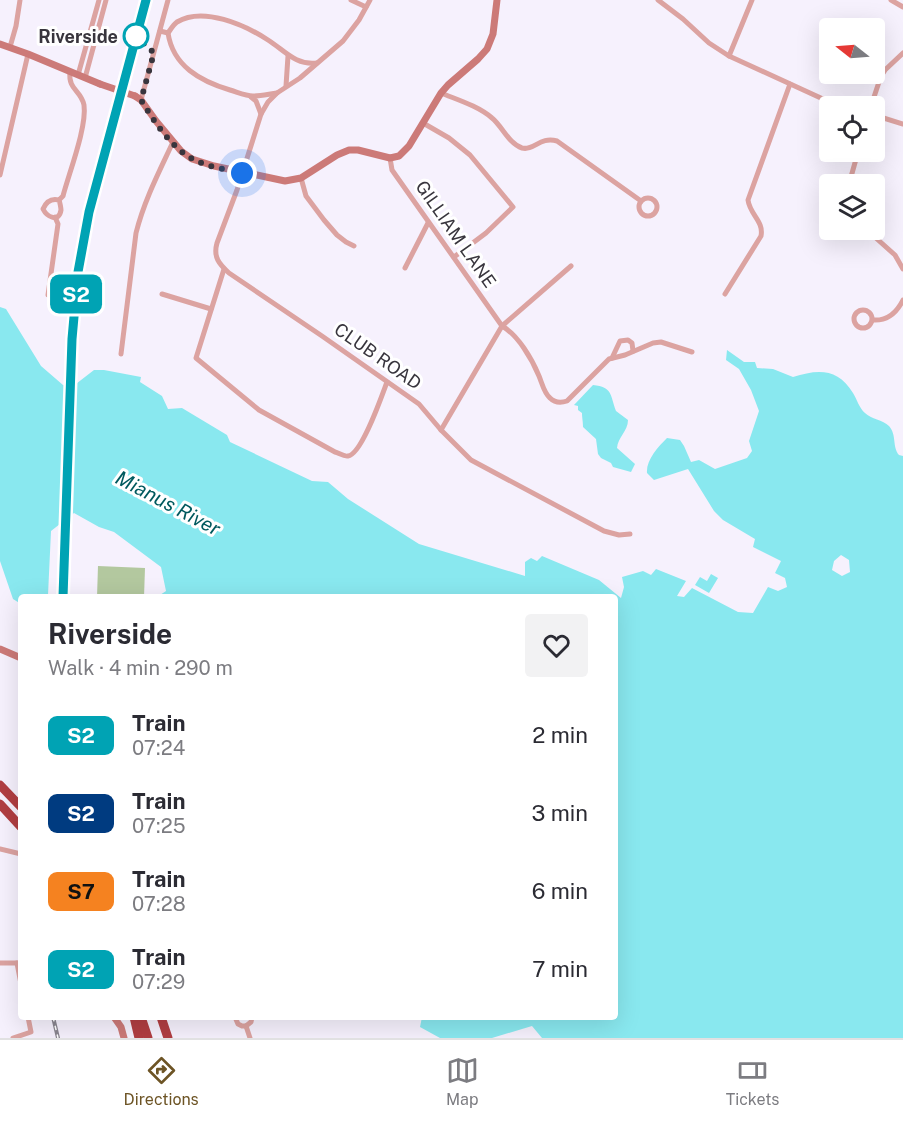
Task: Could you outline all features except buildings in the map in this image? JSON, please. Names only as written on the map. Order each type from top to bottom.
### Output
[{"type":"highway","points":[[0,785],[18,804]]},
{"type":"highway","points":[[0,804],[18,824]]},
{"type":"highway","points":[[135,1020],[139,1038]]},
{"type":"highway","points":[[142,1020],[148,1038]]},
{"type":"highway","points":[[156,1020],[162,1038]]},
{"type":"highway","points":[[162,1020],[168,1038]]},
{"type":"street","points":[[10,47],[20,0]]},
{"type":"street","points":[[78,75],[99,0]]},
{"type":"street","points":[[59,200],[60,213],[52,218],[48,216],[43,209],[48,202],[59,200],[63,196],[83,124],[84,105],[71,84],[78,75],[106,0]]},
{"type":"street","points":[[138,98],[168,0]]},
{"type":"street","points":[[351,0],[366,7]]},
{"type":"street","points":[[370,0],[359,20],[343,41],[300,78],[277,93],[261,114],[216,248],[216,258],[224,269],[196,358],[259,410],[346,456],[351,456],[356,452],[364,438],[387,382]]},
{"type":"street","points":[[0,44],[138,98],[173,142],[185,154],[196,160],[242,173],[285,181],[301,178],[349,150],[390,158],[399,156],[409,146],[441,93],[487,49],[493,34],[497,0]]},
{"type":"street","points":[[658,0],[665,2],[709,43],[729,56],[819,97]]},
{"type":"street","points":[[729,56],[752,0]]},
{"type":"street","points":[[891,0],[903,7]]},
{"type":"street","points":[[277,93],[251,96],[214,85],[195,75],[178,60],[172,51],[168,33],[175,23],[195,16],[221,19],[245,26],[270,40],[288,56],[312,64],[318,62]]},
{"type":"street","points":[[160,31],[168,33]]},
{"type":"street","points":[[874,96],[881,76],[903,53]]},
{"type":"street","points":[[0,175],[28,54]]},
{"type":"street","points":[[286,86],[288,56]]},
{"type":"street","points":[[725,294],[761,236],[761,224],[750,208],[748,200],[790,84]]},
{"type":"street","points":[[441,93],[492,118],[514,143],[521,147],[527,148],[550,139],[557,141],[641,201]]},
{"type":"street","points":[[251,96],[256,101],[261,114]]},
{"type":"street","points":[[885,118],[903,124]]},
{"type":"street","points":[[423,123],[449,138],[470,155],[513,207],[486,233],[454,257]]},
{"type":"street","points":[[121,354],[131,261],[141,214],[173,142]]},
{"type":"street","name":"GILLIAM LANE","points":[[390,158],[392,170],[428,223],[502,326],[508,329],[534,363],[547,395],[552,400],[560,403],[567,401],[601,365],[612,358]]},
{"type":"street","points":[[301,178],[306,196],[324,220],[337,235],[354,246]]},
{"type":"street","points":[[48,294],[58,224],[55,217]]},
{"type":"street","points":[[405,268],[428,223]]},
{"type":"street","points":[[878,240],[895,255],[903,268]]},
{"type":"street","points":[[441,430],[502,326],[571,266]]},
{"type":"street","name":"CLUB ROAD","points":[[224,269],[419,404],[471,460],[604,531],[619,535],[630,534]]},
{"type":"street","points":[[162,294],[211,309]]},
{"type":"street","points":[[873,320],[891,316],[903,300]]},
{"type":"street","points":[[612,358],[620,341],[628,340],[632,343],[633,351]]},
{"type":"street","points":[[612,358],[661,342],[692,352]]},
{"type":"street","points":[[0,649],[18,657]]},
{"type":"street","points":[[0,849],[18,853]]},
{"type":"street","points":[[0,963],[18,963]]},
{"type":"street","points":[[13,1038],[31,1032],[29,1020]]},
{"type":"street","points":[[116,1020],[124,1038]]},
{"type":"street","points":[[237,1020],[242,1026],[246,1026],[251,1020]]},
{"type":"street","points":[[246,1026],[250,1038]]},
{"type":"green space","points":[[98,566],[145,568],[144,594],[97,594]]},
{"type":"water","name":"Mianus River","points":[[0,307],[6,309],[41,366],[63,385],[72,387],[94,370],[141,377],[140,382],[162,396],[168,409],[182,408],[227,435],[230,442],[312,481],[328,482],[348,499],[419,544],[525,576],[525,562],[531,558],[537,561],[542,556],[599,580],[616,594],[162,594],[166,591],[161,567],[114,532],[99,527],[74,513],[51,531],[48,594],[18,594],[18,602],[13,599],[0,561]]},
{"type":"water","points":[[727,350],[744,362],[755,362],[757,368],[773,369],[793,377],[819,372],[841,379],[865,413],[889,426],[897,452],[903,456],[903,1038],[542,1038],[532,1026],[492,1038],[440,1038],[420,1027],[421,1020],[618,1020],[618,596],[621,598],[624,587],[622,577],[643,571],[651,575],[656,569],[686,581],[677,596],[684,597],[692,588],[738,612],[753,613],[768,587],[778,591],[787,587],[785,578],[775,573],[781,561],[753,547],[755,539],[723,520],[714,511],[688,469],[654,480],[647,473],[648,463],[667,438],[680,440],[691,462],[699,460],[715,469],[747,458],[752,451],[749,441],[759,411],[751,390],[739,369],[726,360]],"holes":[[[841,555],[849,560],[850,572],[842,576],[832,570],[834,561]]]},
{"type":"water","points":[[593,385],[604,388],[610,393],[616,411],[628,420],[617,448],[635,464],[631,472],[613,467],[611,463],[601,458],[598,454],[596,439],[583,427],[582,413],[578,410],[578,406],[574,405]]},
{"type":"water","points":[[711,574],[718,578],[709,593],[695,585],[700,577],[707,581]]},
{"type":"railway","points":[[63,594],[73,323],[78,271],[89,212],[146,0]]},
{"type":"railway","points":[[54,1020],[58,1038]]},
{"type":"train","name":"S2","points":[[63,594],[72,339],[78,272],[89,212],[146,0]]},
{"type":"place","name":"Riverside","points":[[136,36]]},
{"type":"route","points":[[136,36],[154,53],[141,100],[156,122],[192,159],[242,173]]}]
